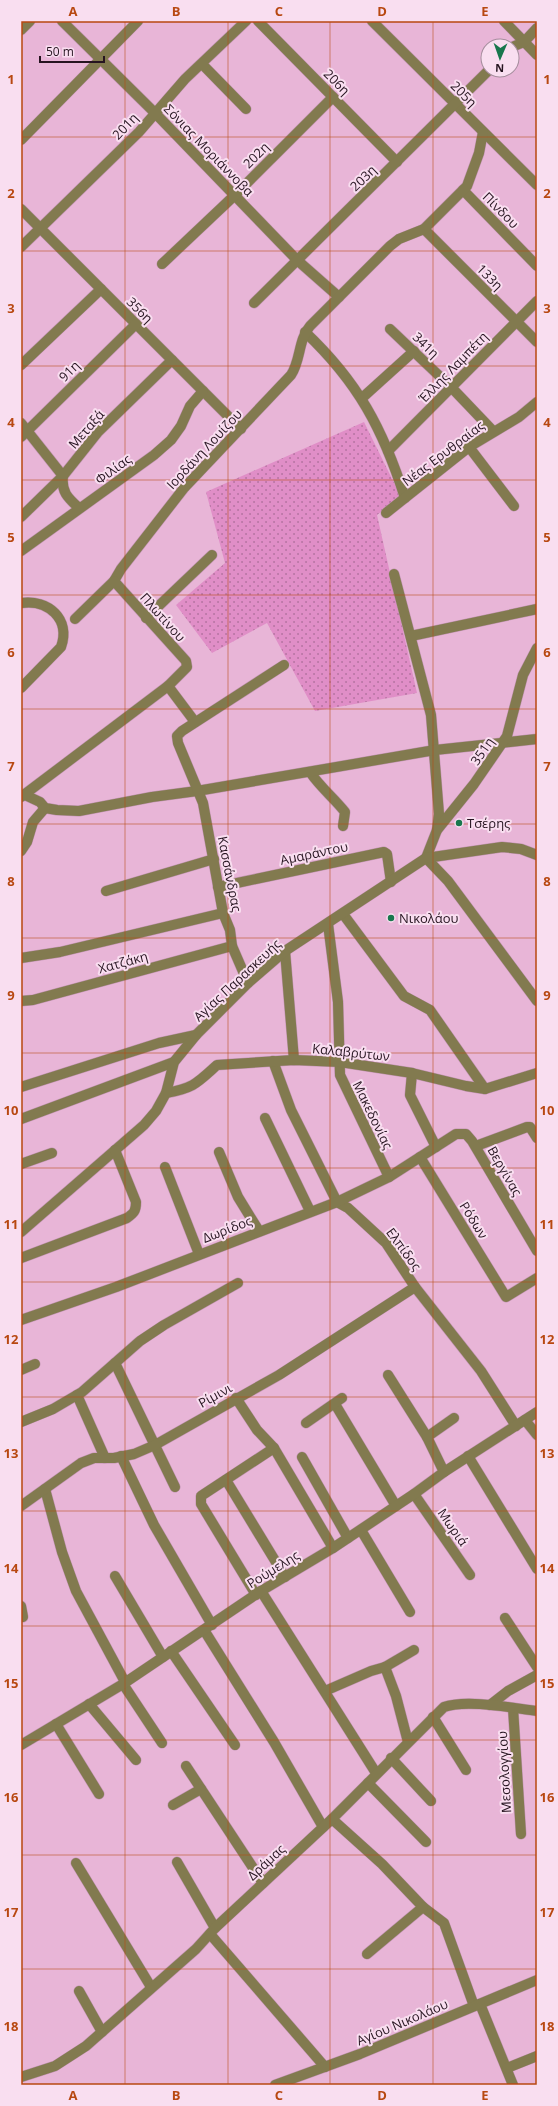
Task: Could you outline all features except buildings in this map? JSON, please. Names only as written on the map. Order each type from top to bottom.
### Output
[{"type":"street","points":[[21,30],[30,21]]},
{"type":"street","name":"Σόνιας Μοριάννοβα","points":[[62,21],[154,112],[297,260],[339,297]]},
{"type":"street","points":[[21,140],[102,60],[138,21]]},
{"type":"street","name":"201η","points":[[21,247],[139,132],[154,112],[246,21]]},
{"type":"street","name":"206η","points":[[258,21],[397,162]]},
{"type":"street","name":"205η","points":[[372,21],[537,185]]},
{"type":"street","points":[[504,21],[537,55]]},
{"type":"street","points":[[520,44],[524,42],[537,28]]},
{"type":"street","points":[[202,64],[246,109]]},
{"type":"street","name":"203η","points":[[254,303],[480,78]]},
{"type":"street","name":"202η","points":[[162,264],[235,196],[333,97]]},
{"type":"street","points":[[405,498],[395,465],[375,421],[362,398],[331,357],[305,332],[390,246],[399,239],[424,229],[467,186],[479,153],[483,132]]},
{"type":"street","name":"Πίνδου","points":[[463,190],[537,266]]},
{"type":"street","name":"356η","points":[[21,209],[241,429]]},
{"type":"street","name":"133η","points":[[424,229],[537,342]]},
{"type":"street","points":[[21,365],[101,289]]},
{"type":"street","name":"Έλλης Λαμπέτη","points":[[388,451],[537,301]]},
{"type":"street","name":"91η","points":[[23,430],[136,324]]},
{"type":"street","name":"341η","points":[[390,329],[414,350],[494,431]]},
{"type":"street","name":"Ιορδάνη Λουίζου","points":[[75,619],[114,581],[121,569],[184,488],[294,371],[305,332]]},
{"type":"street","points":[[362,398],[414,350]]},
{"type":"street","name":"Μεταξά","points":[[21,517],[63,476],[98,432],[172,360]]},
{"type":"street","name":"Φιλίας","points":[[21,551],[79,508],[121,480],[170,440],[181,426],[190,406],[203,391]]},
{"type":"street","name":"Νέας Ερυθραίας","points":[[386,514],[469,447],[518,417],[537,402]]},
{"type":"street","points":[[23,430],[63,476],[62,485],[64,493],[79,508]]},
{"type":"street","points":[[469,447],[514,506]]},
{"type":"street","points":[[146,618],[212,555]]},
{"type":"street","points":[[394,574],[431,715],[439,814],[437,830]]},
{"type":"street","name":"Πλωτίνου","points":[[114,581],[186,661],[187,667],[184,672],[168,686]]},
{"type":"street","points":[[21,603],[34,603],[50,608],[60,618],[64,629],[64,638],[61,647],[21,688]]},
{"type":"street","points":[[411,636],[537,609]]},
{"type":"street","name":"351η","points":[[426,858],[437,830],[474,784],[504,742],[509,731],[523,675],[537,648]]},
{"type":"street","points":[[23,796],[168,686],[195,722],[284,665]]},
{"type":"street","name":"Κασσάνδρας","points":[[195,722],[177,736],[178,743],[197,792],[203,803],[223,913],[230,930],[232,946],[248,983]]},
{"type":"street","points":[[23,796],[40,802],[45,808],[79,811],[152,797],[197,792],[435,750],[537,739]]},
{"type":"street","points":[[310,772],[320,786],[344,812],[343,826]]},
{"type":"street","points":[[21,851],[27,842],[33,822],[45,808]]},
{"type":"street","name":"Αγίας Παρασκευής","points":[[21,1232],[144,1125],[166,1093],[174,1062],[196,1035],[248,983],[285,951],[426,858],[502,848],[521,849],[537,855]]},
{"type":"street","name":"Αμαράντου","points":[[218,887],[380,852],[387,854],[391,882]]},
{"type":"street","points":[[426,858],[448,881],[537,1001]]},
{"type":"street","points":[[106,891],[214,859]]},
{"type":"street","points":[[21,958],[60,952],[223,913]]},
{"type":"street","points":[[343,914],[404,996],[430,1010],[485,1089]]},
{"type":"street","name":"Μακεδονίας","points":[[328,924],[338,1002],[340,1075],[389,1177]]},
{"type":"street","name":"Χατζάκη","points":[[21,1001],[33,1000],[232,946]]},
{"type":"street","points":[[285,951],[294,1060]]},
{"type":"street","points":[[21,1087],[159,1043],[196,1035]]},
{"type":"street","name":"Καλαβρύτων","points":[[166,1093],[189,1088],[205,1078],[217,1065],[273,1061],[294,1060],[340,1062],[412,1073],[485,1089],[537,1073]]},
{"type":"street","name":"Ελπίδος","points":[[273,1061],[291,1110],[337,1202],[348,1208],[386,1243],[415,1287],[481,1371],[516,1426]]},
{"type":"street","points":[[21,1119],[174,1062]]},
{"type":"street","points":[[412,1073],[410,1095],[436,1147]]},
{"type":"street","points":[[265,1118],[310,1212]]},
{"type":"street","points":[[476,1146],[527,1127],[530,1127],[537,1138]]},
{"type":"street","name":"Βεργίνας","points":[[436,1147],[456,1134],[463,1133],[470,1138],[537,1251]]},
{"type":"street","name":"Δωρίδος","points":[[21,1320],[116,1287],[337,1202],[389,1177],[436,1147]]},
{"type":"street","points":[[21,1258],[127,1218],[134,1213],[136,1209],[136,1202],[115,1150]]},
{"type":"street","points":[[219,1152],[238,1197],[259,1231]]},
{"type":"street","points":[[21,1164],[52,1153]]},
{"type":"street","name":"Ρόδων","points":[[420,1157],[506,1297],[537,1278]]},
{"type":"street","points":[[165,1167],[199,1254]]},
{"type":"street","points":[[21,1422],[53,1409],[77,1395],[140,1341],[164,1325],[238,1283]]},
{"type":"street","name":"Ρίμινι","points":[[21,1506],[81,1463],[94,1458],[134,1454],[155,1445],[279,1375],[415,1287]]},
{"type":"street","points":[[115,1363],[175,1486]]},
{"type":"street","points":[[21,1370],[35,1364]]},
{"type":"street","points":[[388,1374],[427,1437],[444,1472]]},
{"type":"street","points":[[77,1395],[105,1458]]},
{"type":"street","points":[[236,1398],[257,1430],[274,1448],[333,1548]]},
{"type":"street","points":[[306,1423],[338,1401],[396,1506]]},
{"type":"street","name":"Ρούμελης","points":[[21,1745],[124,1683],[258,1593],[361,1530],[444,1472],[537,1412]]},
{"type":"street","points":[[427,1437],[454,1418]]},
{"type":"street","points":[[525,1420],[537,1435]]},
{"type":"street","points":[[274,1448],[201,1496],[201,1504],[376,1773]]},
{"type":"street","points":[[121,1456],[140,1499],[208,1627],[323,1827]]},
{"type":"street","points":[[468,1456],[537,1569]]},
{"type":"street","points":[[302,1457],[348,1538]]},
{"type":"street","points":[[226,1480],[285,1577]]},
{"type":"street","points":[[45,1489],[62,1552],[76,1591],[124,1683],[162,1743]]},
{"type":"street","name":"Μωριά","points":[[414,1494],[470,1575]]},
{"type":"street","points":[[361,1530],[410,1612]]},
{"type":"street","points":[[115,1576],[167,1654],[236,1745]]},
{"type":"street","points":[[21,1606],[23,1616]]},
{"type":"street","points":[[505,1618],[537,1667]]},
{"type":"street","points":[[324,1691],[371,1671],[385,1667],[414,1650]]},
{"type":"street","points":[[385,1667],[396,1696],[408,1742]]},
{"type":"street","points":[[490,1705],[508,1691],[537,1675]]},
{"type":"street","points":[[89,1704],[136,1760]]},
{"type":"street","name":"Δράμας","points":[[21,2077],[55,2066],[86,2046],[151,1987],[180,1964],[263,1883],[332,1819],[391,1758],[444,1707],[449,1705],[490,1705],[537,1711]]},
{"type":"street","name":"Μεσολογγίου","points":[[513,1708],[521,1834]]},
{"type":"street","points":[[433,1717],[466,1770]]},
{"type":"street","points":[[56,1724],[99,1794]]},
{"type":"street","points":[[391,1758],[432,1801]]},
{"type":"street","points":[[186,1766],[263,1883]]},
{"type":"street","points":[[368,1783],[426,1842]]},
{"type":"street","points":[[173,1805],[201,1789]]},
{"type":"street","points":[[332,1819],[382,1864],[423,1907],[446,1926],[477,2005],[513,2085]]},
{"type":"street","points":[[177,1862],[213,1931],[325,2067]]},
{"type":"street","points":[[76,1863],[151,1987]]},
{"type":"street","points":[[367,1954],[423,1907]]},
{"type":"street","name":"Αγίου Νικολάου","points":[[275,2085],[360,2054],[537,1980]]},
{"type":"street","points":[[79,1991],[102,2032]]},
{"type":"street","points":[[506,2068],[537,2056]]},
{"type":"shaded area","points":[[364,422],[401,497],[377,515],[417,693],[315,711],[267,623],[212,653],[176,605],[225,563],[206,492]]},
{"type":"place","name":"Τσέρης","points":[[459,823]]},
{"type":"place","name":"Νικολάου","points":[[391,918]]}]
